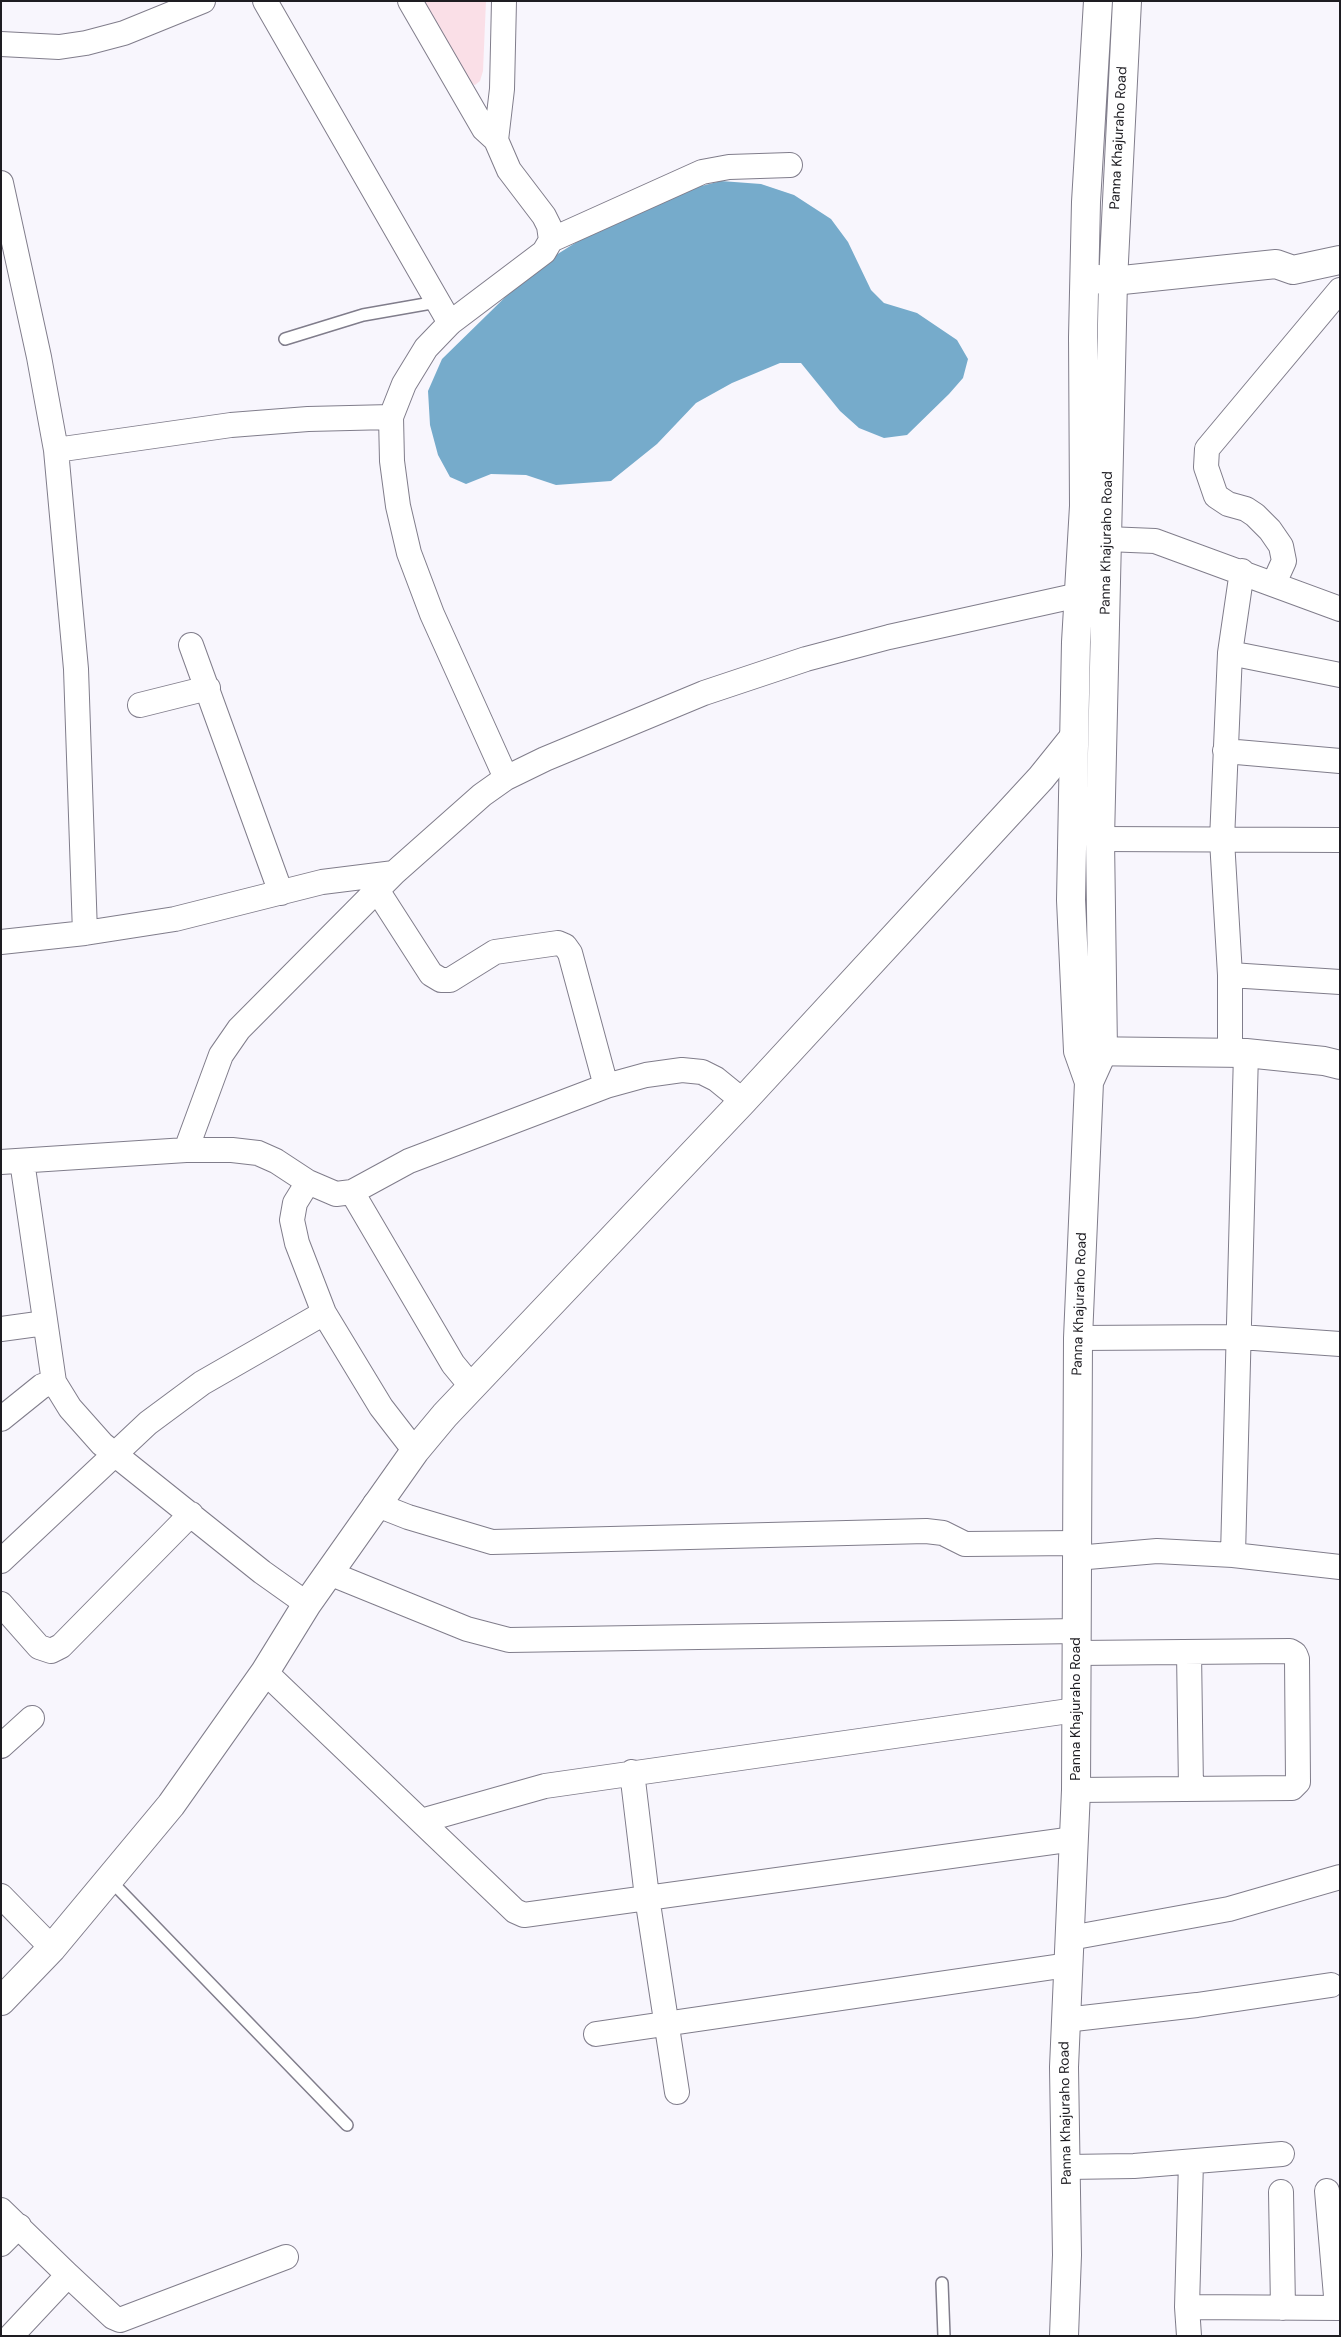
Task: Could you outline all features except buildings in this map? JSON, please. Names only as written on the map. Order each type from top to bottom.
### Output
[{"type":"main road","name":"Panna Khajuraho Road","points":[[1090,1051],[1071,900],[1074,737],[1084,506],[1083,337],[1086,202],[1098,1]]},
{"type":"main road","name":"Panna Khajuraho Road","points":[[1064,2336],[1067,2255],[1065,2020],[1076,1790],[1078,1338],[1100,839],[1112,281],[1127,1]]},
{"type":"main road","points":[[1276,264],[1290,254],[1340,242]]},
{"type":"main road","points":[[1085,278],[1112,281],[1276,264],[1293,270],[1340,260]]},
{"type":"main road","points":[[1,2001],[52,1948],[171,1805],[265,1672],[307,1604],[415,1451],[472,1387],[743,1101],[1041,778],[1074,737]]},
{"type":"main road","points":[[1090,1051],[1238,1053],[1340,1064]]},
{"type":"street","points":[[1,44],[59,47],[86,43],[124,33],[203,1]]},
{"type":"street","points":[[265,1],[450,323]]},
{"type":"street","points":[[410,1],[484,130],[496,140],[509,170],[544,216],[549,226],[550,240],[544,252],[450,323],[426,348],[404,384],[391,417],[392,461],[396,497],[410,553],[432,614],[506,778]]},
{"type":"street","points":[[496,140],[502,89],[504,1]]},
{"type":"street","points":[[550,240],[702,172],[729,167],[790,165]]},
{"type":"street","points":[[1,183],[39,357],[56,450],[76,669],[85,933]]},
{"type":"street","points":[[1274,583],[1284,562],[1281,546],[1270,530],[1255,515],[1246,509],[1228,504],[1216,496],[1206,467],[1207,448],[1340,290]]},
{"type":"street","points":[[56,450],[231,426],[308,419],[391,417]]},
{"type":"street","points":[[1107,539],[1155,541],[1274,583],[1334,601]]},
{"type":"street","points":[[1233,1554],[1240,1337],[1238,1053],[1230,975],[1222,840],[1230,653],[1242,571]]},
{"type":"street","points":[[186,1150],[221,1055],[239,1029],[394,873],[482,795],[506,778],[545,759],[704,693],[806,659],[889,637],[1079,595]]},
{"type":"street","points":[[192,645],[281,893]]},
{"type":"street","points":[[1230,653],[1340,675]]},
{"type":"street","points":[[140,705],[208,688]]},
{"type":"street","points":[[1225,751],[1340,761]]},
{"type":"street","points":[[1100,839],[1340,840]]},
{"type":"street","points":[[1,942],[85,933],[175,920],[322,882],[394,873]]},
{"type":"street","points":[[377,890],[431,974],[441,980],[450,980],[495,952],[558,943],[565,946],[570,953],[606,1086]]},
{"type":"street","points":[[1230,975],[1340,982]]},
{"type":"street","points":[[307,1604],[262,1572],[102,1444],[70,1408],[54,1382],[45,1323],[12,1161],[186,1150],[232,1150],[258,1153],[276,1161],[308,1182],[336,1194],[352,1192],[409,1161],[606,1086],[646,1075],[682,1070],[702,1072],[716,1079],[743,1101]]},
{"type":"street","points":[[308,1182],[295,1203],[292,1220],[297,1242],[324,1313],[380,1407],[415,1451]]},
{"type":"street","points":[[352,1192],[453,1364],[472,1387]]},
{"type":"street","points":[[1,1561],[148,1423],[202,1383],[324,1313]]},
{"type":"street","points":[[1,1329],[45,1323]]},
{"type":"street","points":[[1078,1338],[1240,1337],[1340,1344]]},
{"type":"street","points":[[1,1420],[42,1386],[54,1382]]},
{"type":"street","points":[[376,1504],[408,1517],[492,1542],[926,1531],[943,1533],[965,1544],[1076,1550],[1233,1554],[1340,1567]]},
{"type":"street","points":[[1,1604],[39,1647],[51,1651],[61,1646],[191,1514]]},
{"type":"street","points":[[329,1573],[468,1629],[509,1640],[1077,1642],[1189,1652],[1290,1651],[1295,1654],[1297,1659],[1298,1782],[1296,1786],[1292,1788],[1076,1790]]},
{"type":"street","points":[[1189,1652],[1190,1789]]},
{"type":"street","points":[[265,1672],[515,1911],[524,1915],[1074,1839]]},
{"type":"street","points":[[421,1821],[545,1786],[632,1772],[1076,1710]]},
{"type":"street","points":[[1,1746],[32,1718]]},
{"type":"street","points":[[632,1772],[647,1897],[677,2092]]},
{"type":"street","points":[[1070,1938],[1229,1909],[1340,1877]]},
{"type":"street","points":[[1,1896],[52,1948]]},
{"type":"street","points":[[596,2034],[1068,1965]]},
{"type":"street","points":[[1065,2020],[1197,2005],[1331,1985]]},
{"type":"street","points":[[1066,2167],[1134,2166],[1282,2154]]},
{"type":"street","points":[[1189,2336],[1187,2307],[1191,2162]]},
{"type":"street","points":[[1187,2307],[1338,2308],[1328,2191]]},
{"type":"street","points":[[1281,2192],[1283,2308]]},
{"type":"street","points":[[1,2210],[113,2317],[120,2320],[286,2257]]},
{"type":"street","points":[[1,2244],[19,2226]]},
{"type":"street","points":[[11,2336],[68,2275]]},
{"type":"lane","points":[[285,339],[363,315],[437,302]]},
{"type":"lane","points":[[109,1879],[347,2125]]},
{"type":"lane","points":[[942,2283],[944,2336]]},
{"type":"shaded area","points":[[419,1],[486,1],[483,71],[480,81],[475,85],[468,83]]},
{"type":"water","points":[[721,181],[761,184],[794,195],[831,219],[848,242],[871,290],[884,303],[917,313],[957,340],[968,359],[963,378],[907,435],[884,438],[859,428],[840,411],[801,363],[780,363],[732,383],[696,403],[657,444],[611,481],[556,485],[526,475],[491,474],[466,484],[450,477],[438,455],[430,425],[428,391],[442,359],[534,269],[594,231],[678,192]]}]
